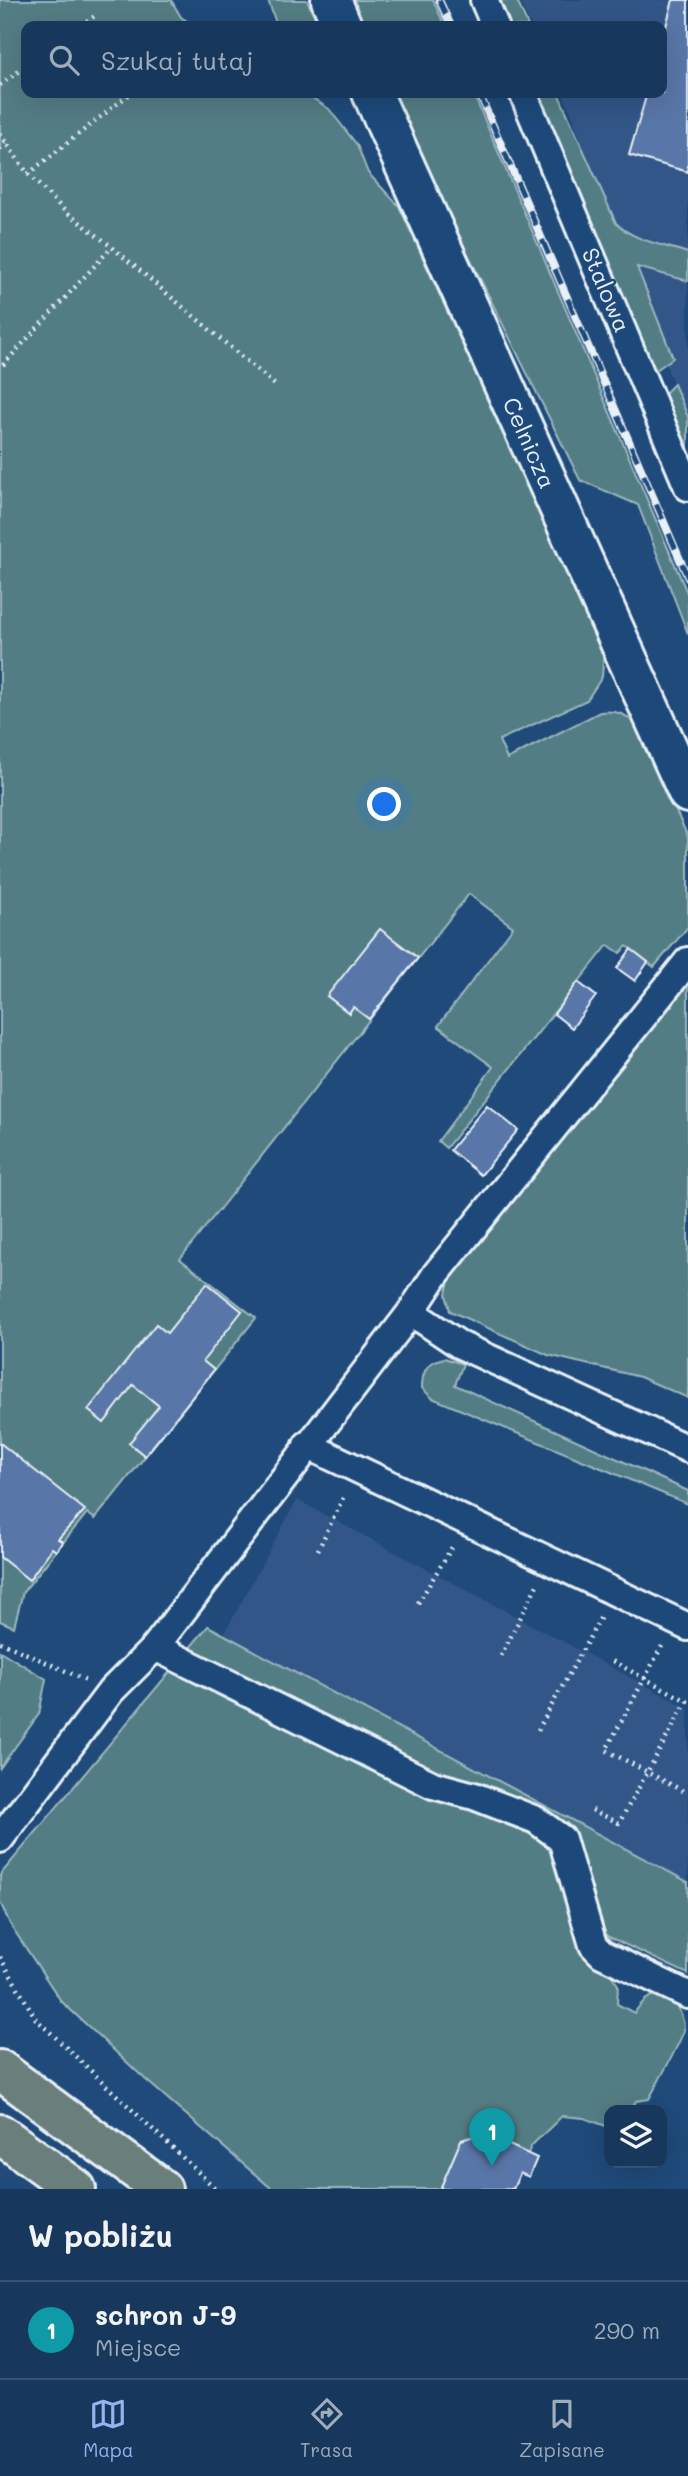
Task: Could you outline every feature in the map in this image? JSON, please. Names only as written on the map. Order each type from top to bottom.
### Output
[{"type":"main road","points":[[0,2070],[162,2189]]},
{"type":"main road","points":[[0,2134],[76,2189]]},
{"type":"street","points":[[331,0],[340,21]]},
{"type":"street","points":[[484,0],[493,21]]},
{"type":"street","name":"Celnicza","points":[[374,98],[688,793]]},
{"type":"street","name":"Stalowa","points":[[525,98],[688,487]]},
{"type":"street","points":[[0,1839],[111,1691],[155,1647],[411,1312],[436,1274],[688,961]]},
{"type":"street","points":[[411,1312],[460,1345],[688,1449]]},
{"type":"street","points":[[307,1445],[682,1624]]},
{"type":"street","points":[[155,1647],[433,1785],[474,1796],[536,1820],[562,1839],[593,1945],[602,1954],[688,1995]]},
{"type":"path","points":[[88,21],[96,15]]},
{"type":"path","points":[[0,85],[21,70]]},
{"type":"path","points":[[28,174],[125,98]]},
{"type":"path","points":[[0,134],[28,174],[64,210],[275,386]]},
{"type":"path","points":[[0,149],[6,143]]},
{"type":"path","points":[[3,365],[111,247]]},
{"type":"path","points":[[318,1550],[357,1469]]},
{"type":"path","points":[[418,1604],[467,1522]]},
{"type":"path","points":[[501,1656],[550,1561]]},
{"type":"path","points":[[538,1730],[614,1592]]},
{"type":"path","points":[[682,1624],[645,1678],[606,1750],[682,1791]]},
{"type":"path","points":[[0,1642],[111,1691]]},
{"type":"path","points":[[592,1810],[619,1823],[687,1701],[612,1661]]},
{"type":"path","points":[[0,1957],[36,2019],[216,2189]]},
{"type":"shaded area","points":[[523,0],[688,0],[688,417],[619,255],[564,98],[667,98],[667,21],[529,21],[522,5]]},
{"type":"shaded area","points":[[297,1500],[688,1708],[688,1882],[224,1634]]},
{"type":"green space","points":[[0,0],[171,0],[181,17],[187,21],[21,21],[21,98],[312,98],[329,109],[357,145],[368,173],[399,206],[604,652],[602,677],[587,700],[499,740],[507,759],[600,712],[620,713],[636,725],[688,837],[688,927],[654,967],[627,946],[620,953],[608,945],[446,1148],[438,1141],[493,1067],[438,1026],[513,927],[469,894],[180,1259],[256,1318],[95,1519],[87,1513],[23,1592],[14,1627],[0,1621]]},
{"type":"green space","points":[[268,0],[307,0],[317,21],[275,21]]},
{"type":"green space","points":[[352,0],[433,0],[443,21],[361,21]]},
{"type":"green space","points":[[498,0],[519,0],[526,21],[507,21]]},
{"type":"green space","points":[[392,98],[475,98],[688,595],[688,634],[638,505],[580,480]]},
{"type":"green space","points":[[538,98],[560,98],[616,223],[640,238],[688,253],[688,281],[637,267],[673,358],[656,370],[650,367]]},
{"type":"green space","points":[[674,384],[688,417],[688,461],[664,400],[666,392]]},
{"type":"green space","points":[[688,979],[688,1398],[640,1377],[548,1355],[450,1311],[446,1294],[450,1277]]},
{"type":"green space","points":[[444,1358],[463,1364],[455,1385],[688,1491],[688,1504],[432,1398],[422,1388],[423,1377],[430,1365]]},
{"type":"green space","points":[[208,1626],[688,1882],[688,1974],[603,1934],[605,1966],[618,1985],[617,2004],[634,2013],[648,1998],[655,1995],[667,1997],[676,2005],[684,2029],[649,2099],[636,2101],[634,2105],[604,2105],[604,2125],[584,2118],[562,2116],[531,2146],[513,2189],[272,2189],[146,2080],[61,2001],[10,1924],[0,1902],[0,1875]]},
{"type":"green space","points":[[0,1651],[46,1679],[39,1714],[0,1768]]},
{"type":"building","points":[[673,0],[688,0],[688,172],[629,155],[646,98],[667,98],[667,22]]},
{"type":"building","points":[[380,929],[418,958],[369,1019],[353,1007],[349,1013],[327,996]]},
{"type":"building","points":[[631,949],[648,962],[635,981],[617,968]]},
{"type":"building","points":[[578,982],[596,996],[572,1028],[554,1014]]},
{"type":"building","points":[[487,1105],[518,1130],[481,1175],[450,1150]]},
{"type":"building","points":[[207,1283],[242,1311],[203,1361],[214,1370],[145,1456],[129,1443],[159,1406],[133,1385],[104,1423],[88,1410],[156,1324],[167,1333]]},
{"type":"building","points":[[0,1443],[85,1510],[58,1539],[63,1542],[56,1551],[52,1548],[29,1580],[0,1557]]},
{"type":"building","points":[[484,2133],[537,2158],[529,2177],[520,2173],[513,2189],[440,2189],[461,2140]]},
{"type":"railway","points":[[439,0],[449,21]]},
{"type":"railway","points":[[481,98],[688,578]]},
{"type":"place","name":"schron J-9","points":[[492,2166]]}]
